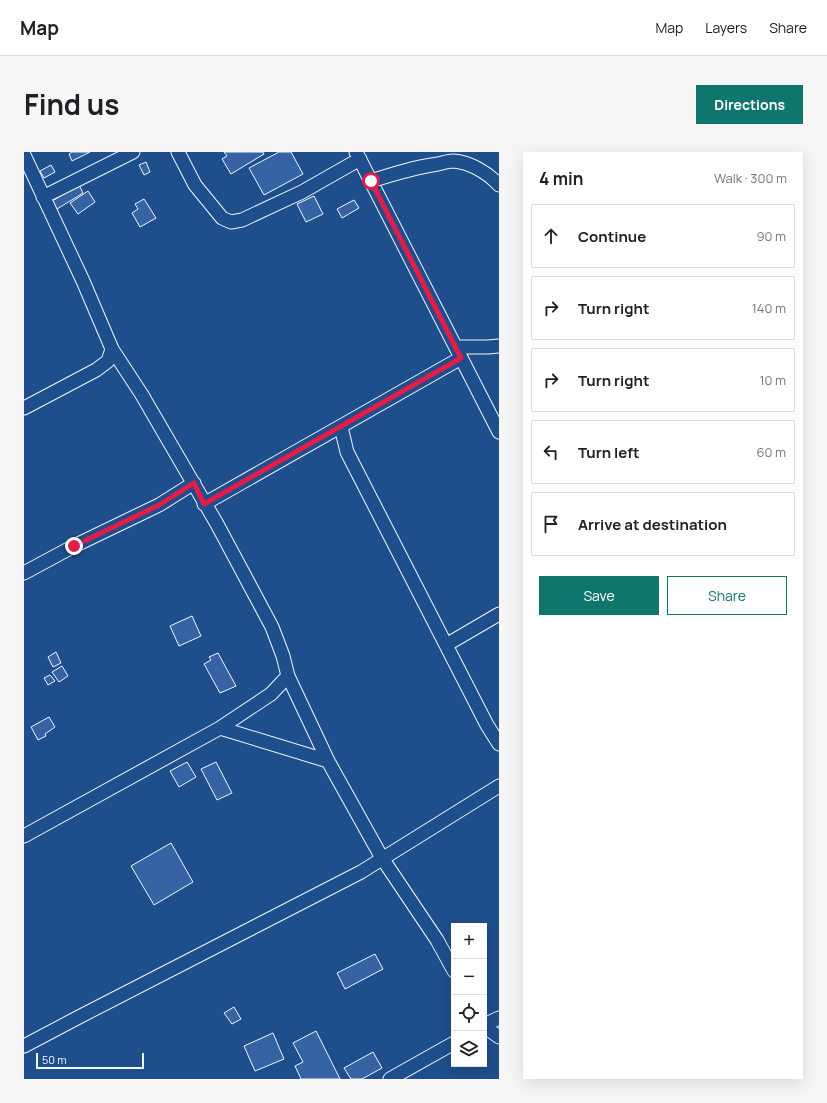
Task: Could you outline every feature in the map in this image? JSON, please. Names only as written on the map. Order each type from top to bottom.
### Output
[{"type":"street","points":[[43,197],[133,152]]},
{"type":"street","points":[[178,152],[195,185],[222,218],[231,222],[242,220],[302,192],[358,155],[499,432]]},
{"type":"street","points":[[24,155],[83,281],[112,349],[142,395],[194,483],[204,504],[217,524],[272,627],[283,656],[288,676],[328,761],[382,858],[437,940],[451,966]]},
{"type":"street","points":[[371,181],[422,166],[452,161],[464,163],[476,168],[492,177],[499,185]]},
{"type":"street","points":[[204,504],[341,427],[458,352],[499,346]]},
{"type":"street","points":[[24,408],[96,370],[108,361],[112,349]]},
{"type":"street","points":[[341,427],[347,452],[487,725],[499,744]]},
{"type":"street","points":[[24,574],[74,546],[159,505],[194,483]]},
{"type":"street","points":[[446,645],[499,614]]},
{"type":"street","points":[[24,836],[220,728],[271,694],[288,676]]},
{"type":"street","points":[[220,728],[328,761]]},
{"type":"street","points":[[24,1046],[361,872],[499,786]]},
{"type":"street","points":[[487,1024],[499,1018]]},
{"type":"street","points":[[487,1027],[499,1037]]},
{"type":"street","points":[[390,1079],[451,1045]]},
{"type":"building","points":[[72,152],[90,152],[72,161],[69,154]]},
{"type":"building","points":[[224,152],[263,152],[264,154],[231,174],[222,159],[227,156]]},
{"type":"building","points":[[279,152],[291,152],[303,174],[264,195],[249,168]]},
{"type":"building","points":[[146,162],[150,172],[144,175],[139,165]]},
{"type":"building","points":[[51,165],[55,172],[44,178],[40,171]]},
{"type":"building","points":[[79,185],[83,193],[57,209],[52,201]]},
{"type":"building","points":[[88,191],[95,202],[78,214],[70,203]]},
{"type":"building","points":[[314,196],[323,214],[306,222],[297,204]]},
{"type":"building","points":[[144,199],[156,218],[140,227],[132,213],[138,209],[135,204]]},
{"type":"building","points":[[354,200],[359,208],[342,218],[337,209]]},
{"type":"building","points":[[192,616],[201,636],[179,646],[170,626]]},
{"type":"building","points":[[56,652],[61,663],[53,667],[48,657]]},
{"type":"building","points":[[218,653],[236,686],[220,693],[204,664],[211,660],[209,657]]},
{"type":"building","points":[[62,666],[68,676],[59,682],[52,672]]},
{"type":"building","points":[[50,675],[55,681],[48,685],[44,678]]},
{"type":"building","points":[[49,717],[55,727],[45,734],[46,736],[38,740],[31,727]]},
{"type":"building","points":[[187,762],[196,777],[179,787],[170,771]]},
{"type":"building","points":[[216,762],[232,793],[217,800],[201,769]]},
{"type":"building","points":[[171,843],[193,882],[154,905],[131,866]]},
{"type":"building","points":[[375,954],[383,969],[345,989],[337,973]]},
{"type":"building","points":[[234,1007],[241,1019],[232,1024],[224,1013]]},
{"type":"building","points":[[316,1031],[340,1079],[301,1079],[295,1066],[303,1062],[293,1043]]},
{"type":"building","points":[[273,1033],[284,1059],[255,1071],[244,1046]]},
{"type":"building","points":[[373,1052],[382,1068],[362,1079],[351,1079],[344,1068]]},
{"type":"route","points":[[74,546],[159,505],[194,483],[204,504],[461,358],[371,181]]}]
